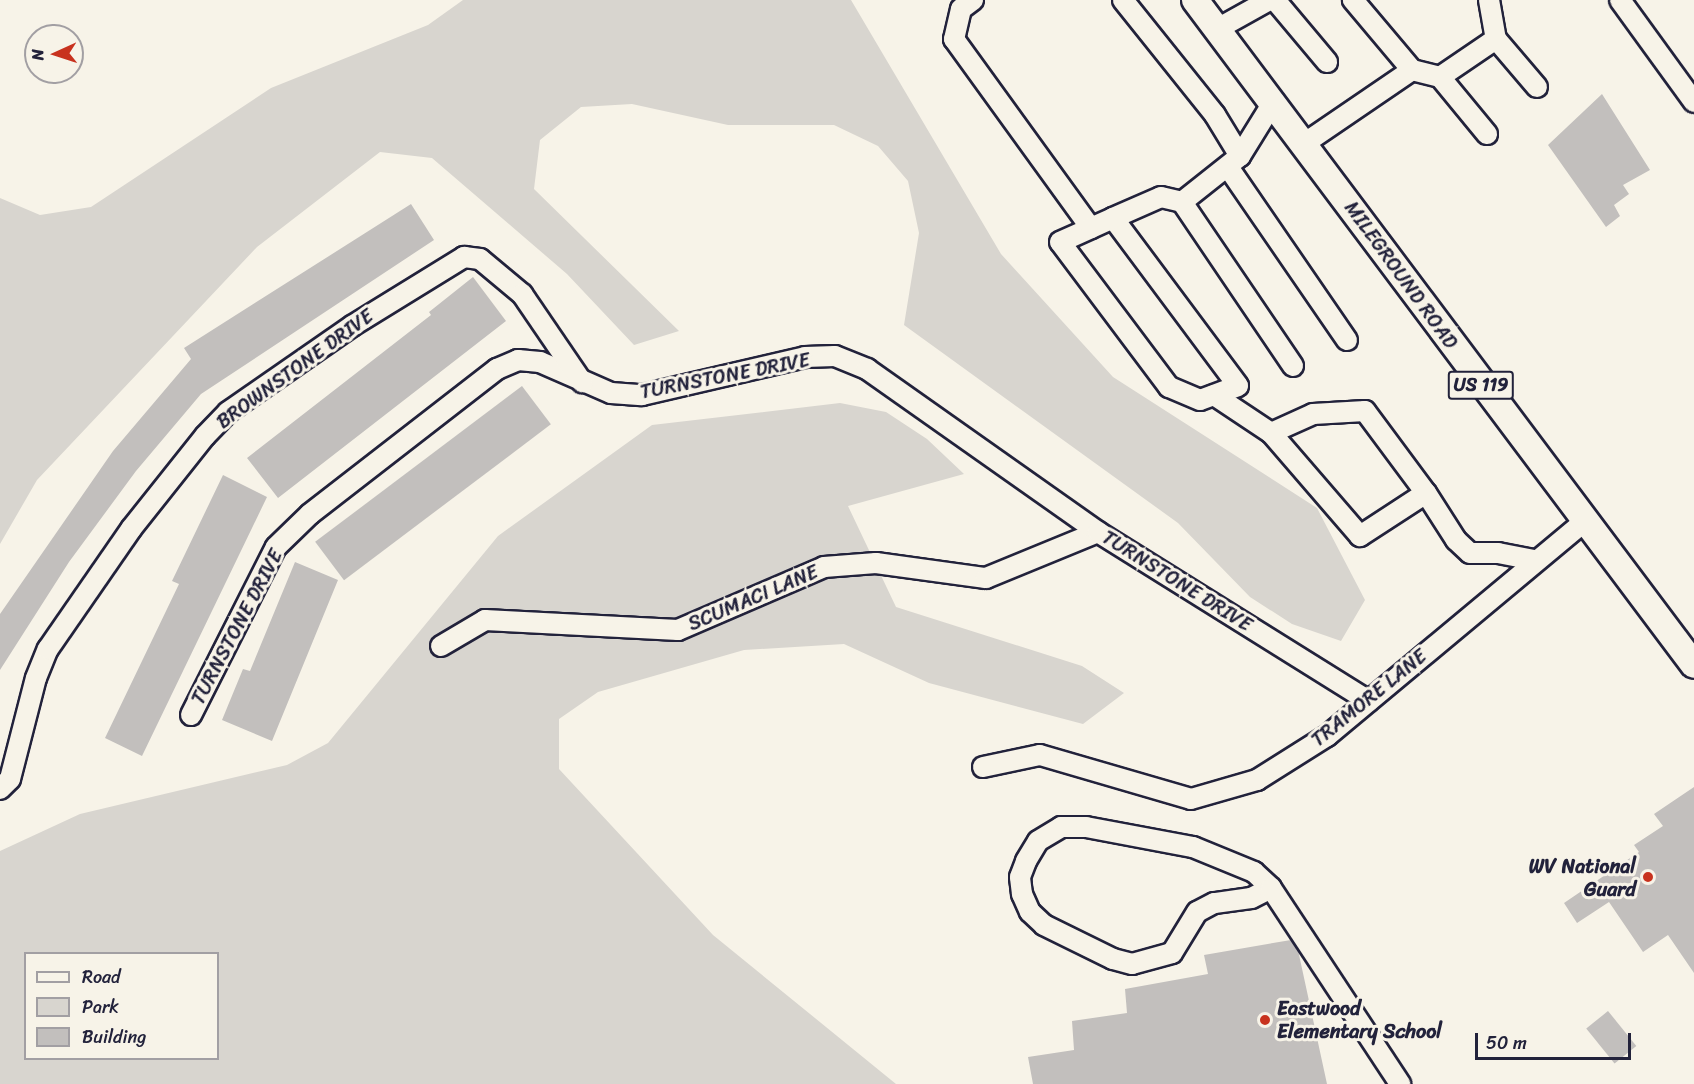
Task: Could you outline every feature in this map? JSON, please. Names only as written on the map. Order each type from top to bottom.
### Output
[{"type":"main road","name":"MILEGROUND ROAD","points":[[1195,0],[1219,28],[1305,142],[1694,665]]},
{"type":"street","points":[[1123,0],[1189,79],[1234,162],[1347,340]]},
{"type":"street","points":[[1219,28],[1269,0]]},
{"type":"street","points":[[1275,0],[1327,62]]},
{"type":"street","points":[[1353,0],[1412,70],[1440,77],[1487,134]]},
{"type":"street","points":[[1489,0],[1496,39],[1537,87]]},
{"type":"street","points":[[1620,0],[1694,102]]},
{"type":"street","points":[[963,3],[954,39],[1090,228]]},
{"type":"street","points":[[1440,77],[1496,39]]},
{"type":"street","points":[[1305,142],[1412,70]]},
{"type":"street","points":[[1182,202],[1234,162],[1274,101]]},
{"type":"street","points":[[1113,218],[1238,386],[1200,400],[1169,387],[1060,242],[1090,228],[1161,197],[1182,202],[1293,366]]},
{"type":"street","name":"BROWNSTONE DRIVE","points":[[0,789],[10,779],[40,662],[131,529],[218,421],[352,326],[450,262],[464,257],[480,259],[522,294],[584,384]]},
{"type":"street","name":"TURNSTONE DRIVE","points":[[191,716],[276,547],[310,513],[498,369],[518,360],[540,362],[584,384],[610,393],[642,395],[736,375],[775,362],[835,356],[867,369],[1098,532],[1368,701]]},
{"type":"street","points":[[1214,395],[1271,433],[1360,536],[1426,492]]},
{"type":"street","points":[[1271,433],[1312,414],[1365,411],[1426,492],[1456,540],[1470,553],[1498,553],[1535,560]]},
{"type":"street","name":"TRAMORE LANE","points":[[983,767],[1040,755],[1191,799],[1257,780],[1327,736],[1535,560],[1586,521]]},
{"type":"street","name":"SCUMACI LANE","points":[[441,646],[485,620],[678,630],[824,567],[876,562],[986,578],[1098,532]]},
{"type":"street","points":[[1271,888],[1251,898],[1214,903],[1197,912],[1172,953],[1132,964],[1113,959],[1044,925],[1030,912],[1020,877],[1038,841],[1051,830],[1086,827],[1193,847],[1254,872],[1271,888],[1400,1084]]},
{"type":"green space","points":[[463,0],[851,0],[1001,254],[1113,377],[1317,508],[1365,600],[1341,641],[1292,624],[1250,597],[1178,523],[904,325],[919,233],[908,181],[878,146],[834,125],[728,125],[632,104],[581,107],[540,140],[534,189],[679,331],[634,345],[567,274],[432,158],[380,152],[257,247],[37,480],[0,544],[0,198],[40,215],[91,207],[271,88],[428,25]]},
{"type":"green space","points":[[840,403],[886,412],[927,439],[964,474],[848,506],[896,607],[1082,666],[1124,693],[1083,724],[929,683],[844,644],[744,650],[598,692],[559,719],[559,769],[713,935],[896,1084],[0,1084],[0,851],[80,814],[287,765],[328,743],[498,536],[652,425]]},
{"type":"building","points":[[1602,94],[1650,170],[1623,185],[1629,194],[1614,205],[1620,216],[1606,227],[1548,145]]},
{"type":"building","points":[[411,204],[434,240],[201,394],[136,471],[69,562],[0,670],[0,614],[113,451],[191,359],[184,348]]},
{"type":"building","points":[[473,277],[506,321],[278,498],[247,458],[431,315],[429,312]]},
{"type":"building","points":[[522,386],[551,424],[344,580],[315,542]]},
{"type":"building","points":[[223,475],[267,497],[142,756],[105,738],[179,584],[172,581]]},
{"type":"building","points":[[295,562],[338,580],[272,741],[222,720],[243,669],[250,671]]},
{"type":"building","name":"WV National Guard","points":[[1694,787],[1694,973],[1668,935],[1643,952],[1609,902],[1577,923],[1564,903],[1639,852],[1634,845],[1663,826],[1654,814]]},
{"type":"building","points":[[1291,940],[1298,950],[1327,1084],[1033,1084],[1028,1057],[1074,1050],[1072,1021],[1127,1013],[1125,989],[1208,974],[1204,955]]},
{"type":"building","points":[[1608,1011],[1636,1046],[1615,1064],[1586,1029]]},
{"type":"place","name":"WV National Guard","points":[[1648,877]]},
{"type":"place","name":"Eastwood Elementary School","points":[[1265,1020]]}]
